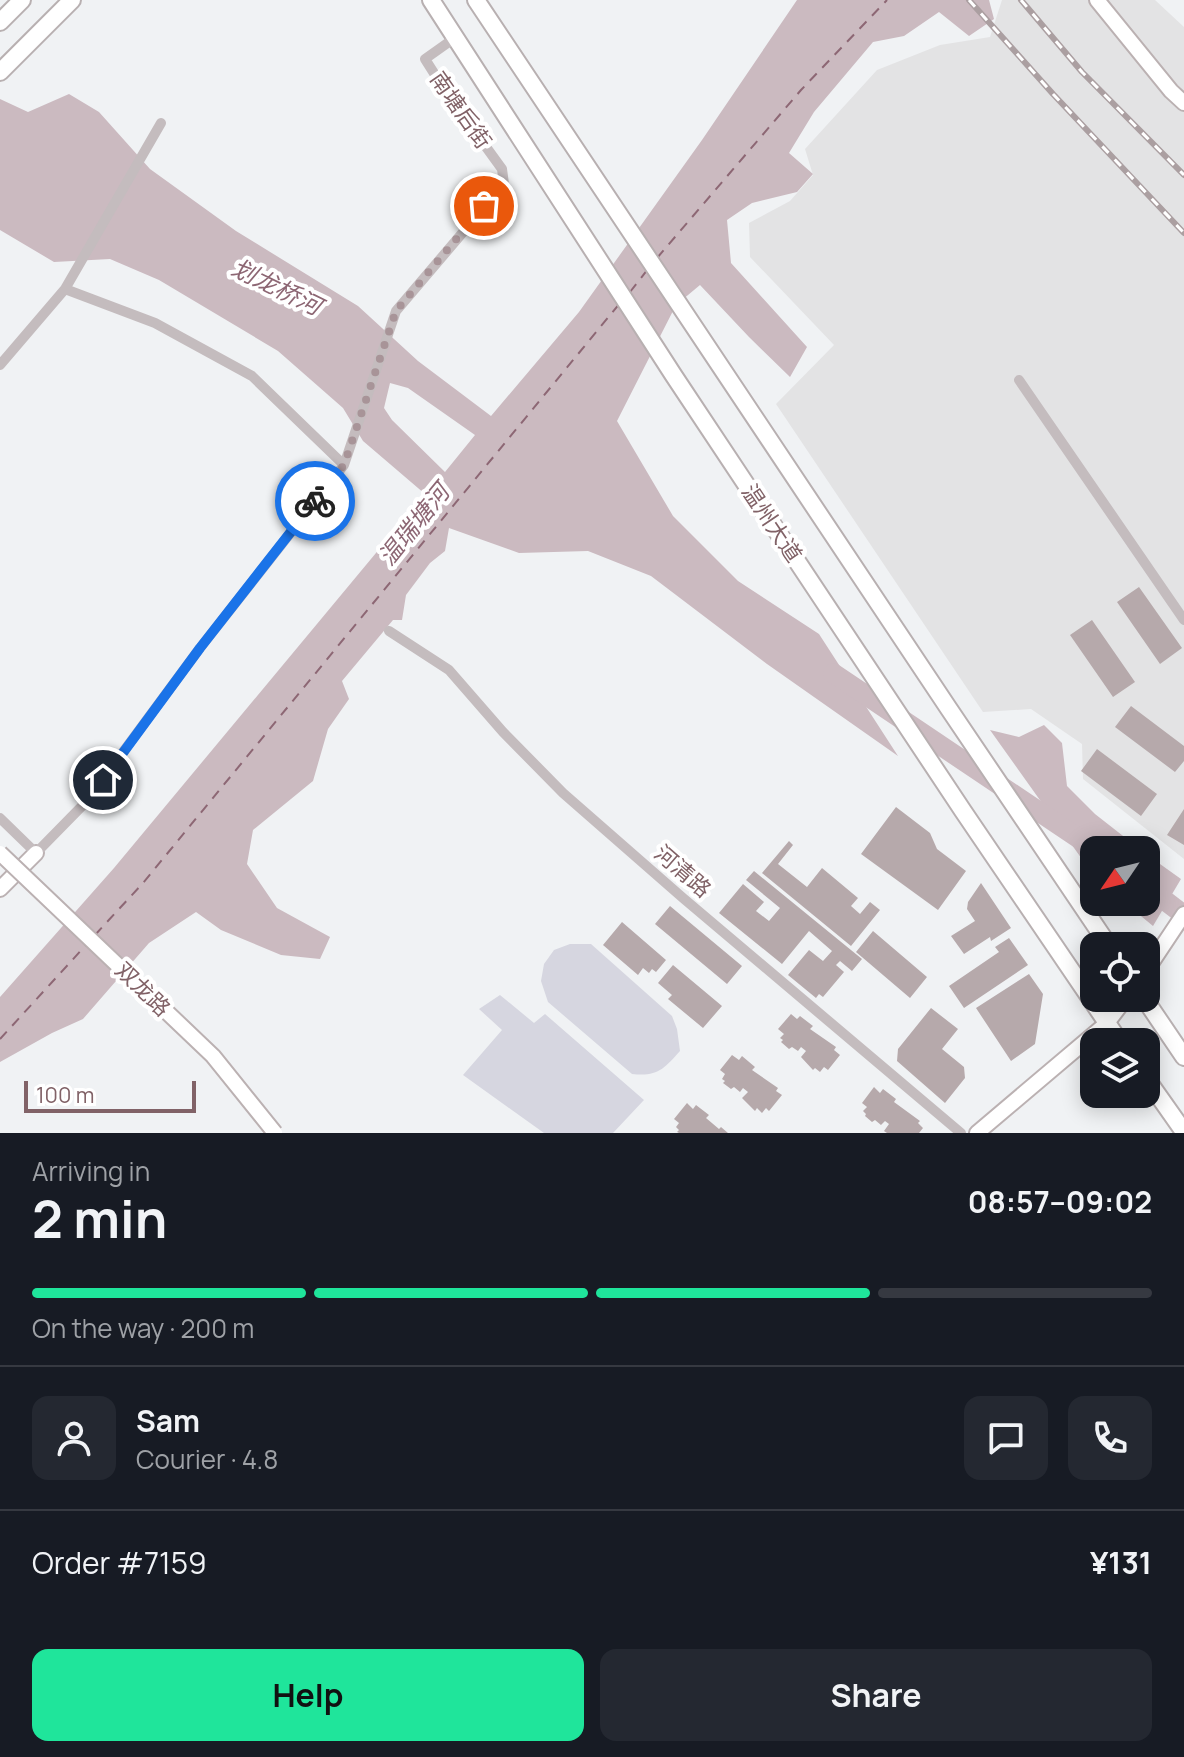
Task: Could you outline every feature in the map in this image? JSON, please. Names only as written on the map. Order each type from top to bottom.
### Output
[{"type":"main road","points":[[0,22],[22,0]]},
{"type":"main road","points":[[0,72],[72,0]]},
{"type":"main road","name":"温州大道","points":[[431,0],[674,376],[1110,1028]]},
{"type":"main road","name":"温州大道","points":[[476,0],[1099,932]]},
{"type":"main road","points":[[1097,0],[1184,103]]},
{"type":"main road","name":"双龙路","points":[[0,853],[213,1056],[275,1133]]},
{"type":"main road","name":"南塘后街","points":[[1,887],[36,853]]},
{"type":"main road","points":[[1160,949],[1184,914]]},
{"type":"main road","points":[[977,1133],[1107,1023],[1115,1012]]},
{"type":"main road","points":[[1153,1012],[1184,1057]]},
{"type":"main road","points":[[1160,1098],[1184,1132]]},
{"type":"street","name":"南塘后街","points":[[36,853],[86,802],[200,648],[344,465],[396,311],[504,184],[502,169],[425,59],[456,37]]},
{"type":"street","points":[[0,365],[65,289],[161,123]]},
{"type":"street","points":[[65,289],[155,323],[252,376],[344,465]]},
{"type":"street","points":[[1019,380],[1184,620]]},
{"type":"street","name":"河清路","points":[[389,631],[449,670],[503,732],[563,793],[961,1133]]},
{"type":"street","points":[[0,818],[36,853]]},
{"type":"shaded area","points":[[1002,0],[1155,0],[1184,27],[1184,859],[1160,840],[1160,836],[1155,836],[1083,779],[1082,744],[1031,709],[983,712],[776,404],[834,345],[750,257],[749,223],[790,201],[813,175],[805,149],[877,70],[940,45],[990,37]]},
{"type":"shaded area","points":[[570,944],[591,944],[672,1016],[680,1051],[664,1067],[654,1073],[632,1074],[548,1002],[541,981],[544,964],[554,950]]},
{"type":"shaded area","points":[[500,995],[534,1023],[545,1014],[644,1100],[613,1133],[544,1133],[463,1075],[502,1030],[479,1009]]},
{"type":"water","points":[[797,0],[989,0],[994,19],[969,36],[939,12],[904,36],[873,42],[814,112],[789,153],[813,174],[797,192],[752,203],[727,220],[731,263],[807,347],[790,377],[700,285],[676,305],[617,421],[673,516],[738,581],[819,634],[898,756],[767,664],[651,576],[588,551],[519,553],[449,528],[445,551],[430,563],[406,595],[402,620],[393,620],[342,681],[349,699],[328,729],[313,781],[253,830],[247,864],[277,908],[330,937],[320,959],[281,955],[221,930],[196,912],[149,943],[83,1019],[0,1062],[0,997],[114,868],[425,494],[363,441],[343,408],[278,351],[159,280],[110,259],[54,262],[0,230],[0,99],[28,112],[69,94],[99,112],[150,169],[236,231],[358,306],[418,361],[491,416],[579,312]],"holes":[[[390,383],[408,388],[475,435],[445,472],[392,420],[384,408]]]},
{"type":"water","points":[[1044,725],[1062,743],[1067,786],[1123,836],[1080,836],[1080,856],[990,730],[1019,737]]},
{"type":"water","points":[[1160,864],[1181,879],[1160,914]]},
{"type":"water","points":[[1141,916],[1159,916],[1153,926]]},
{"type":"building","points":[[1139,587],[1182,648],[1160,664],[1117,602]]},
{"type":"building","points":[[1092,620],[1135,682],[1113,697],[1070,635]]},
{"type":"building","points":[[1131,706],[1184,746],[1184,761],[1175,772],[1115,727]]},
{"type":"building","points":[[1097,749],[1157,794],[1141,816],[1081,771]]},
{"type":"building","points":[[896,807],[930,833],[937,849],[966,871],[938,910],[861,854]]},
{"type":"building","points":[[1184,809],[1184,845],[1167,835]]},
{"type":"building","points":[[789,841],[793,845],[778,864],[807,887],[822,868],[858,898],[851,906],[860,914],[870,902],[880,910],[851,946],[762,873]]},
{"type":"building","points":[[754,871],[862,959],[852,971],[840,961],[836,965],[844,972],[823,997],[819,994],[816,998],[788,975],[809,950],[823,961],[832,951],[809,931],[782,964],[719,913],[743,884],[764,902],[756,911],[769,921],[780,908],[746,880]]},
{"type":"building","points":[[981,883],[1011,928],[964,954],[951,936],[975,921],[967,909],[968,902]]},
{"type":"building","points":[[670,906],[742,966],[727,984],[655,924]]},
{"type":"building","points":[[622,922],[666,960],[656,972],[652,969],[649,973],[643,968],[638,975],[603,945]]},
{"type":"building","points":[[873,931],[927,977],[910,998],[856,952]]},
{"type":"building","points":[[1009,938],[1028,965],[964,1008],[949,986],[999,952],[995,947]]},
{"type":"building","points":[[673,965],[722,1006],[703,1028],[668,999],[672,995],[658,983]]},
{"type":"building","points":[[1029,974],[1043,994],[1035,1044],[1011,1061],[976,1008]]},
{"type":"building","points":[[931,1008],[958,1029],[942,1049],[964,1067],[965,1078],[945,1103],[897,1061],[898,1049]]},
{"type":"building","points":[[791,1014],[797,1019],[800,1016],[813,1026],[810,1029],[836,1047],[834,1050],[840,1055],[828,1070],[824,1067],[820,1072],[815,1068],[813,1070],[801,1057],[806,1051],[801,1047],[798,1051],[792,1047],[789,1049],[781,1042],[784,1034],[778,1029]]},
{"type":"building","points":[[732,1055],[739,1060],[742,1056],[755,1067],[752,1070],[778,1088],[776,1091],[782,1095],[769,1111],[766,1108],[762,1113],[757,1108],[755,1111],[742,1098],[748,1092],[743,1088],[740,1092],[734,1087],[731,1089],[723,1083],[725,1074],[720,1070]]},
{"type":"building","points":[[874,1087],[880,1093],[883,1089],[896,1099],[894,1102],[920,1121],[918,1123],[923,1128],[919,1133],[887,1133],[884,1131],[889,1124],[885,1121],[881,1125],[875,1120],[872,1122],[865,1116],[863,1111],[867,1107],[862,1103]]},
{"type":"building","points":[[687,1103],[693,1109],[696,1105],[709,1115],[706,1118],[728,1133],[677,1132],[679,1123],[674,1119]]},
{"type":"waterway","points":[[833,673],[1080,839]]},
{"type":"waterway","points":[[1160,897],[1184,915]]},
{"type":"ferry route","points":[[657,258],[801,90],[887,0]]},
{"type":"ferry route","points":[[630,292],[648,269]]},
{"type":"ferry route","points":[[95,935],[143,883],[620,303]]},
{"type":"ferry route","points":[[0,1039],[86,945]]},
{"type":"railway","points":[[969,0],[1184,233]]},
{"type":"railway","points":[[1021,0],[1082,72],[1184,175]]},
{"type":"way so far","points":[[315,501],[344,465],[396,311],[484,206]]},
{"type":"route","points":[[103,780],[200,648],[315,501]]},
{"type":"water label","name":"划龙桥河","points":[[277,286]]},
{"type":"water label","name":"温瑞塘河","points":[[413,524]]}]
